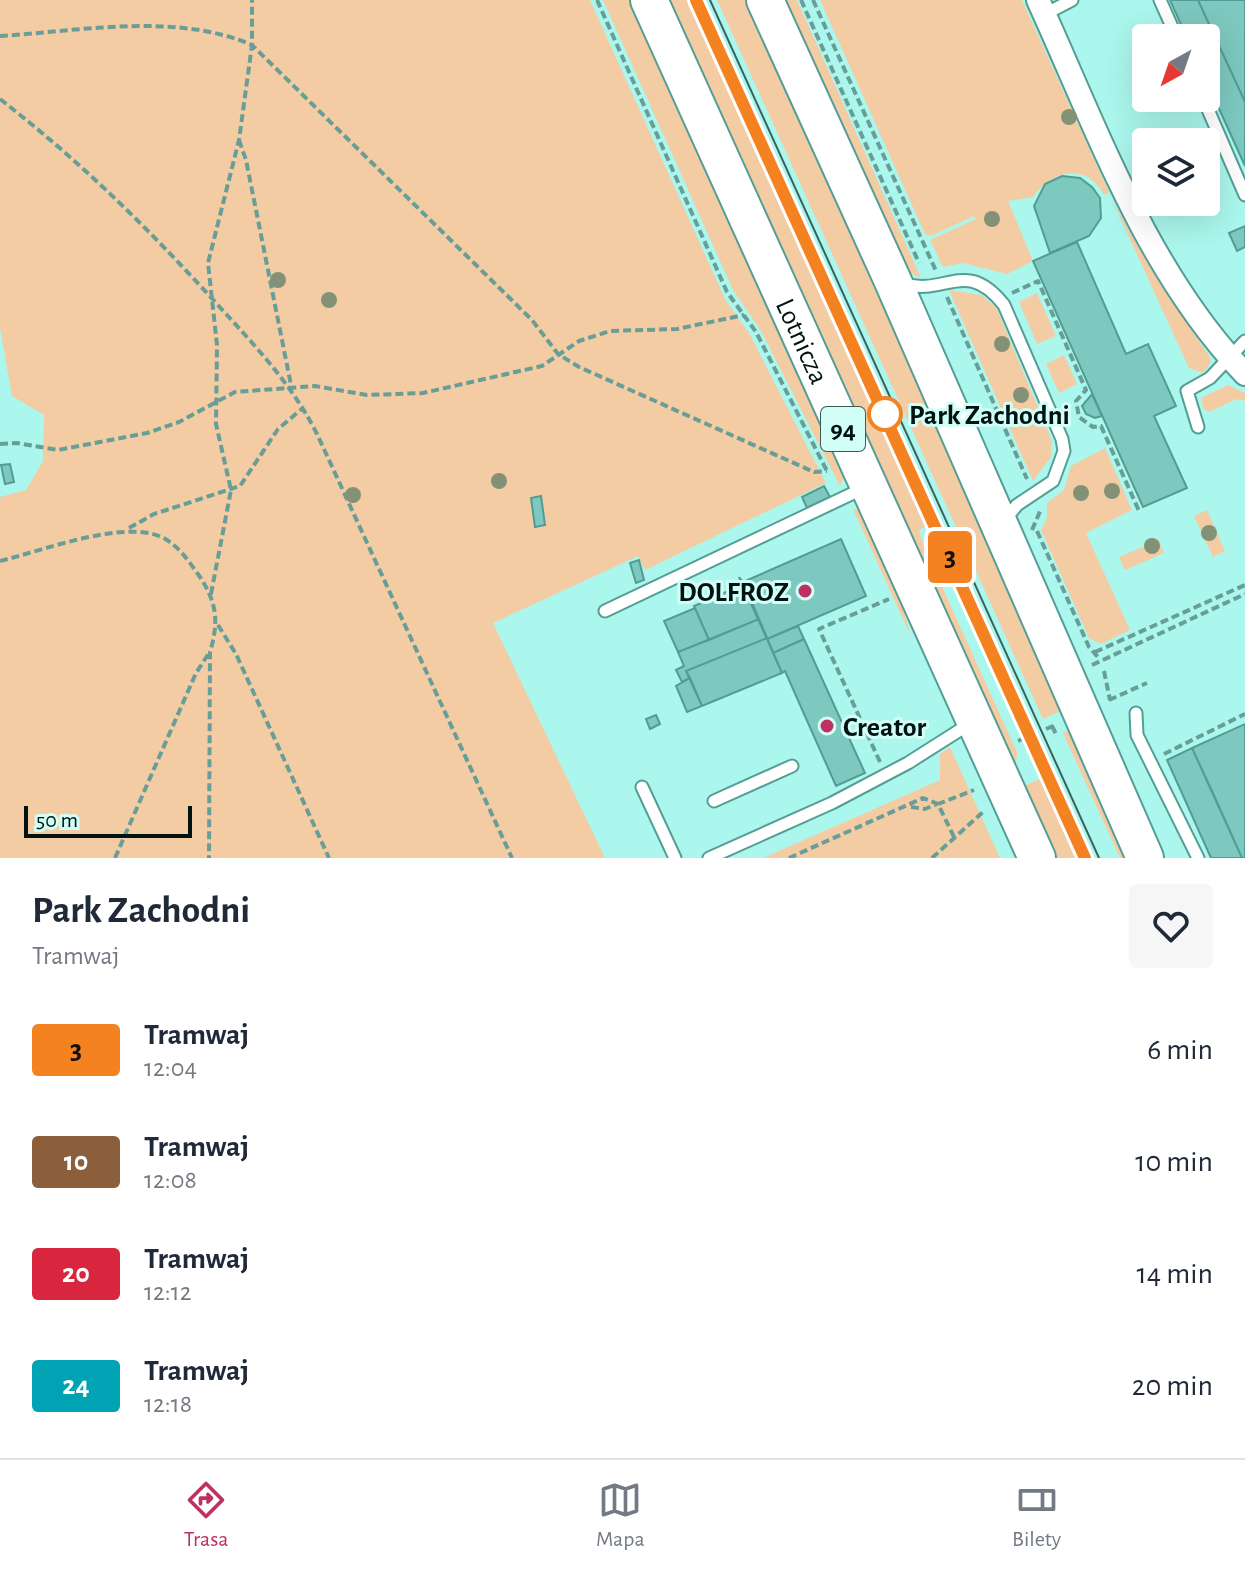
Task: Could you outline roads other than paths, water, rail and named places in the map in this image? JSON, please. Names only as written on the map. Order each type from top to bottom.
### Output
[{"type":"main road","name":"Lotnicza","points":[[649,0],[1037,858]]},
{"type":"main road","points":[[765,0],[906,274],[1001,527],[1145,858]]},
{"type":"street","points":[[1041,7],[1147,240],[1186,302],[1237,349],[1245,374]]},
{"type":"lane","points":[[1041,7],[1072,0]]},
{"type":"lane","points":[[1160,0],[1171,24]]},
{"type":"lane","points":[[1209,112],[1245,195]]},
{"type":"lane","points":[[906,274],[920,288],[958,278],[971,279],[983,284],[999,299],[1062,439],[1064,451],[1053,481],[1017,505],[1001,527]]},
{"type":"lane","points":[[1198,427],[1187,391],[1210,378],[1237,349]]},
{"type":"lane","points":[[605,611],[868,486]]},
{"type":"lane","points":[[1136,713],[1137,735],[1198,858]]},
{"type":"lane","points":[[709,858],[886,775],[976,721]]},
{"type":"lane","points":[[714,801],[792,766]]},
{"type":"lane","points":[[642,787],[675,858]]},
{"type":"tram line","points":[[696,0],[1085,858]]},
{"type":"tram line","name":"3","points":[[696,0],[1085,858]]},
{"type":"tram line","points":[[710,0],[1099,858]]},
{"type":"place","name":"Park Zachodni","points":[[885,414]]},
{"type":"place","name":"DOLFROZ","points":[[805,591]]},
{"type":"place","name":"Creator","points":[[827,726]]}]
